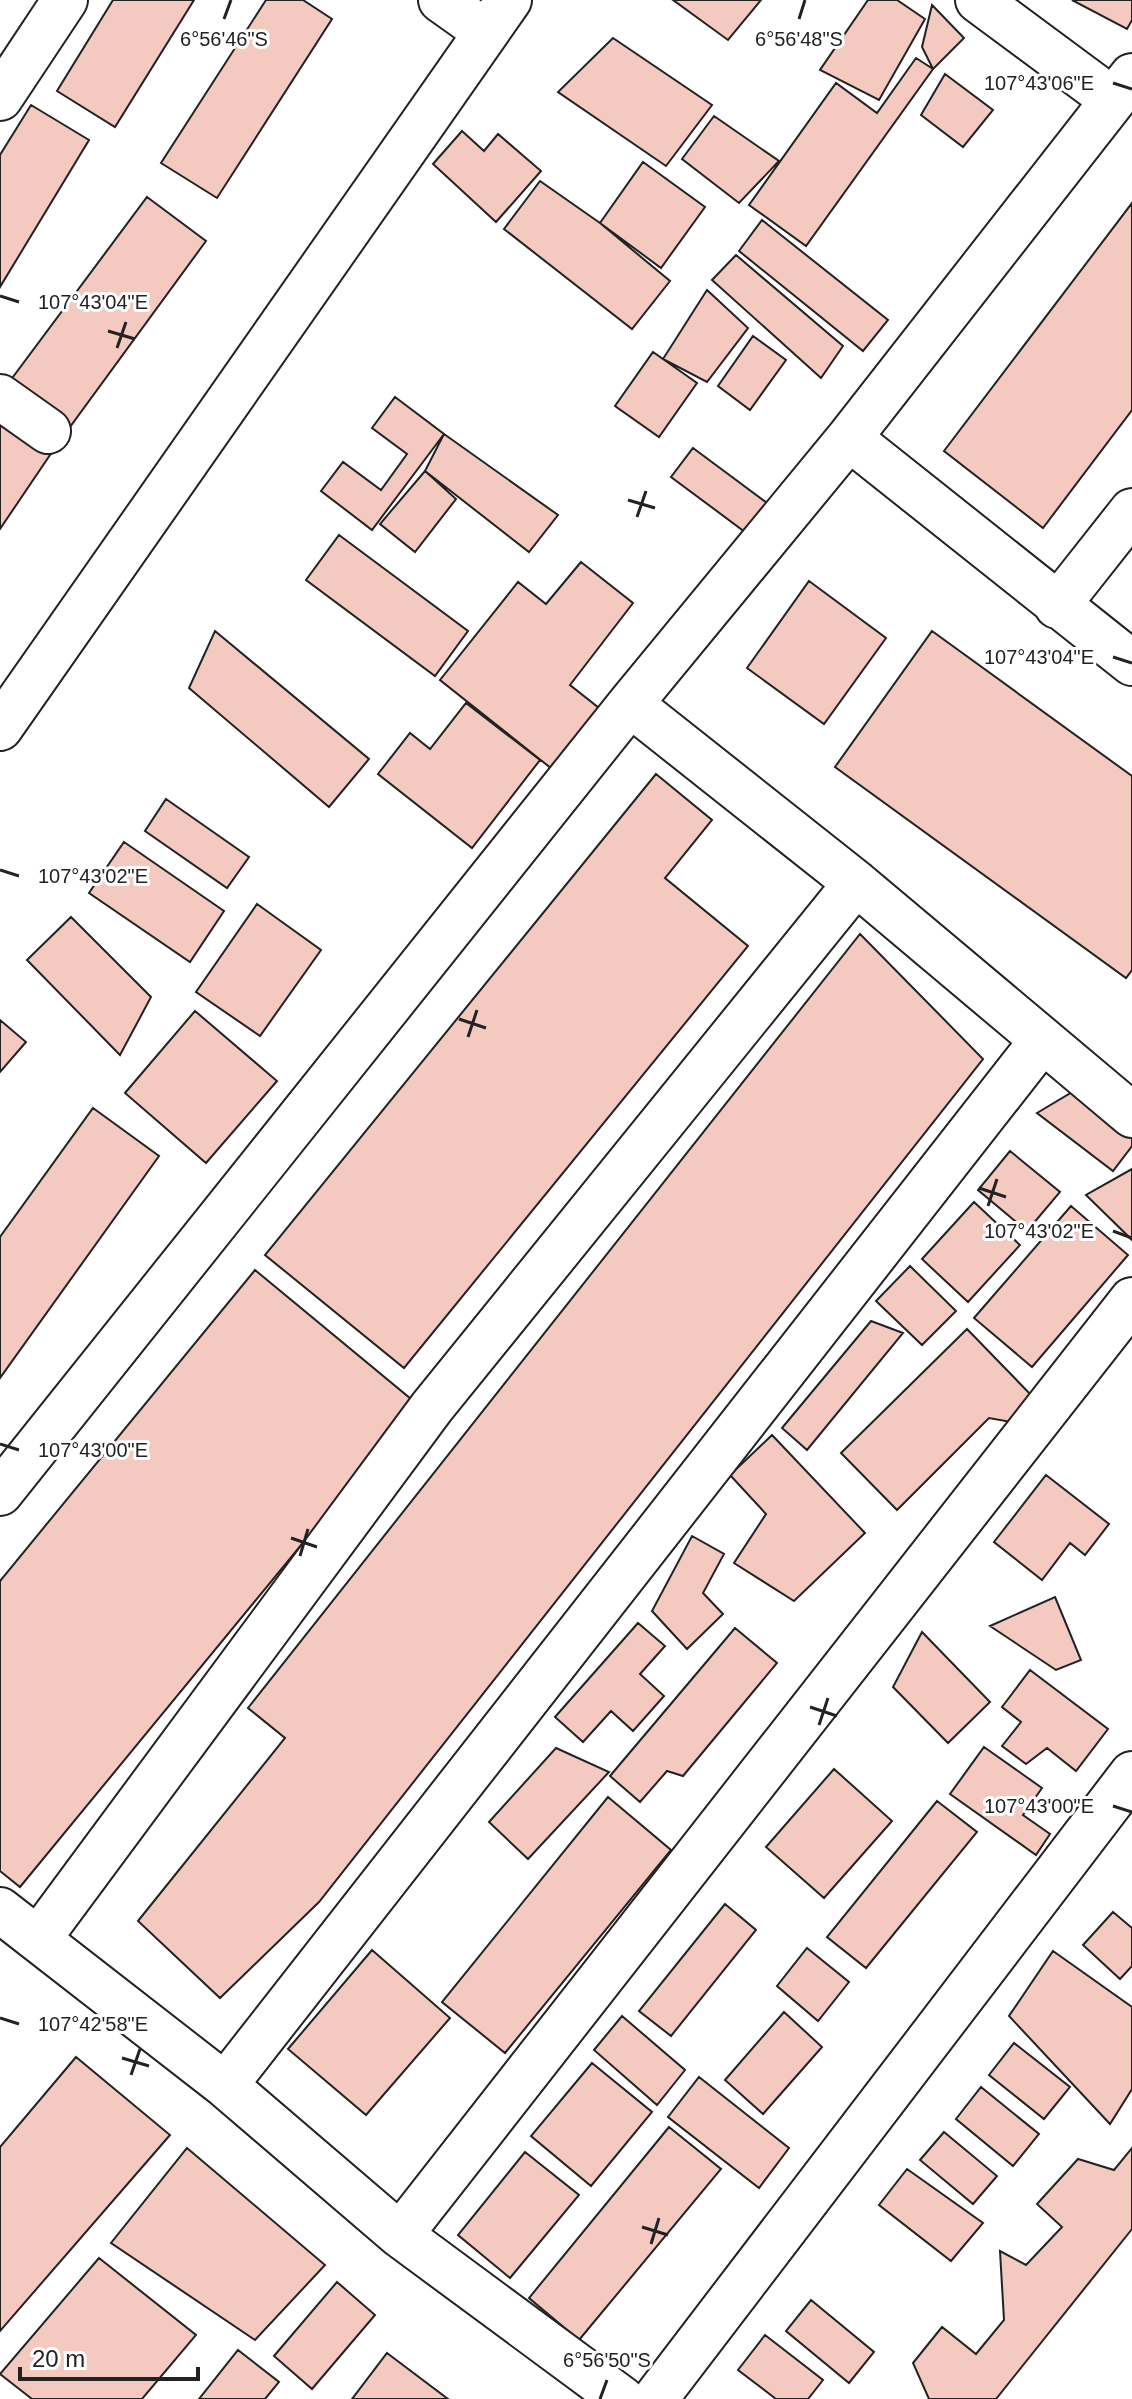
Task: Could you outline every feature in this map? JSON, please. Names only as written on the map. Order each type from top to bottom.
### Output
[{"type":"street","points":[[8,69],[65,0]]},
{"type":"street","points":[[0,728],[498,16],[441,0]]},
{"type":"street","points":[[0,1493],[630,704],[849,438],[1122,88],[978,0]]},
{"type":"street","points":[[0,397],[48,431]]},
{"type":"street","points":[[849,438],[1132,663]]},
{"type":"street","points":[[1057,606],[1132,511]]},
{"type":"street","points":[[630,704],[856,883],[1041,1042],[1132,1115]]},
{"type":"street","points":[[39,1938],[432,1407],[856,883]]},
{"type":"street","points":[[225,2085],[1041,1042]]},
{"type":"street","points":[[400,2235],[1132,1300]]},
{"type":"street","points":[[655,2399],[1132,1774]]},
{"type":"street","points":[[0,1910],[225,2085],[400,2235],[622,2399]]},
{"type":"building","points":[[113,0],[194,0],[115,127],[57,91]]},
{"type":"building","points":[[266,0],[303,0],[332,19],[217,198],[161,163]]},
{"type":"building","points":[[673,0],[761,0],[728,40]]},
{"type":"building","points":[[868,0],[897,0],[925,19],[879,100],[820,70]]},
{"type":"building","points":[[1072,0],[1132,0],[1132,20],[1127,29]]},
{"type":"building","points":[[932,5],[964,38],[933,69],[922,47]]},
{"type":"building","points":[[613,38],[712,105],[666,166],[558,92]]},
{"type":"building","points":[[916,58],[933,69],[806,246],[749,205],[836,83],[877,113]]},
{"type":"building","points":[[945,74],[993,110],[963,147],[921,115]]},
{"type":"building","points":[[31,105],[89,140],[0,287],[0,155]]},
{"type":"building","points":[[714,116],[779,161],[739,203],[682,159]]},
{"type":"building","points":[[462,131],[484,151],[498,134],[541,171],[496,222],[433,164]]},
{"type":"building","points":[[643,162],[705,207],[661,268],[600,223]]},
{"type":"building","points":[[540,181],[600,223],[670,281],[632,329],[504,229]]},
{"type":"building","points":[[147,197],[206,241],[67,431],[7,385]]},
{"type":"building","points":[[1132,203],[1132,410],[1043,528],[944,451]]},
{"type":"building","points":[[762,220],[888,320],[863,351],[739,251]]},
{"type":"building","points":[[736,255],[843,346],[821,378],[712,280]]},
{"type":"building","points":[[707,290],[748,328],[707,382],[663,359]]},
{"type":"building","points":[[753,336],[786,360],[750,410],[718,386]]},
{"type":"building","points":[[653,352],[697,383],[659,437],[615,406]]},
{"type":"building","points":[[395,397],[444,434],[372,530],[321,491],[343,462],[381,490],[407,454],[372,428]]},
{"type":"building","points":[[0,417],[52,452],[0,529]]},
{"type":"building","points":[[444,434],[558,515],[529,552],[425,471]]},
{"type":"building","points":[[693,448],[767,503],[745,532],[671,477]]},
{"type":"building","points":[[425,471],[456,499],[415,552],[380,524]]},
{"type":"building","points":[[339,535],[468,631],[435,676],[306,580]]},
{"type":"building","points":[[581,562],[633,603],[570,685],[599,708],[552,769],[440,680],[518,582],[546,604]]},
{"type":"building","points":[[809,581],[886,638],[824,724],[747,668]]},
{"type":"building","points":[[215,631],[369,759],[329,807],[189,688]]},
{"type":"building","points":[[932,631],[1132,776],[1132,970],[1126,978],[835,767]]},
{"type":"building","points":[[466,703],[540,760],[472,848],[378,774],[410,733],[430,749]]},
{"type":"building","points":[[656,774],[712,820],[665,878],[748,946],[404,1368],[265,1255]]},
{"type":"building","points":[[166,799],[249,857],[227,888],[145,831]]},
{"type":"building","points":[[124,842],[224,911],[190,962],[89,893]]},
{"type":"building","points":[[257,904],[321,950],[260,1036],[196,992]]},
{"type":"building","points":[[71,917],[151,997],[120,1055],[27,960]]},
{"type":"building","points":[[860,934],[983,1059],[319,1902],[220,1998],[138,1921],[285,1738],[248,1708]]},
{"type":"building","points":[[195,1011],[277,1081],[206,1163],[125,1093]]},
{"type":"building","points":[[0,1020],[26,1042],[0,1072]]},
{"type":"building","points":[[1074,1091],[1132,1134],[1132,1146],[1113,1171],[1037,1113]]},
{"type":"building","points":[[93,1108],[159,1156],[0,1378],[0,1237]]},
{"type":"building","points":[[1010,1151],[1060,1192],[1027,1231],[978,1190]]},
{"type":"building","points":[[1132,1169],[1132,1240],[1086,1195]]},
{"type":"building","points":[[974,1202],[1020,1245],[968,1302],[922,1259]]},
{"type":"building","points":[[1071,1206],[1128,1255],[1032,1367],[974,1318]]},
{"type":"building","points":[[910,1266],[956,1311],[922,1345],[876,1301]]},
{"type":"building","points":[[255,1270],[417,1404],[20,1887],[0,1871],[0,1581]]},
{"type":"building","points":[[871,1321],[903,1333],[807,1450],[782,1428]]},
{"type":"building","points":[[967,1329],[1034,1398],[1011,1422],[989,1418],[897,1510],[841,1453]]},
{"type":"building","points":[[772,1435],[865,1533],[794,1601],[734,1563],[766,1514],[730,1475]]},
{"type":"building","points":[[1046,1475],[1109,1524],[1085,1555],[1070,1543],[1042,1580],[994,1542]]},
{"type":"building","points":[[692,1536],[724,1554],[703,1593],[723,1614],[687,1649],[652,1611]]},
{"type":"building","points":[[1055,1597],[1081,1660],[1056,1670],[990,1626]]},
{"type":"building","points":[[638,1623],[665,1646],[640,1674],[664,1696],[633,1731],[611,1711],[583,1742],[555,1717]]},
{"type":"building","points":[[735,1628],[777,1663],[683,1776],[667,1771],[640,1802],[610,1776]]},
{"type":"building","points":[[922,1632],[990,1702],[948,1743],[893,1687]]},
{"type":"building","points":[[1030,1670],[1108,1729],[1076,1771],[1047,1748],[1026,1764],[1002,1746],[1021,1722],[1002,1707]]},
{"type":"building","points":[[984,1747],[1042,1788],[1023,1815],[1050,1834],[1036,1855],[950,1794]]},
{"type":"building","points":[[556,1748],[609,1772],[528,1859],[489,1822]]},
{"type":"building","points":[[834,1769],[892,1821],[824,1898],[766,1847]]},
{"type":"building","points":[[608,1797],[671,1850],[505,2053],[442,2002]]},
{"type":"building","points":[[937,1801],[977,1832],[866,1968],[827,1937]]},
{"type":"building","points":[[725,1904],[756,1930],[671,2036],[639,2011]]},
{"type":"building","points":[[1113,1912],[1132,1928],[1132,1966],[1120,1979],[1083,1945]]},
{"type":"building","points":[[807,1948],[849,1982],[818,2021],[777,1986]]},
{"type":"building","points":[[372,1950],[450,2018],[366,2115],[288,2049]]},
{"type":"building","points":[[1053,1951],[1132,2007],[1132,2089],[1110,2124],[1009,2016]]},
{"type":"building","points":[[784,2012],[822,2047],[763,2114],[725,2080]]},
{"type":"building","points":[[622,2016],[685,2070],[657,2105],[594,2050]]},
{"type":"building","points":[[1014,2043],[1070,2087],[1044,2119],[989,2075]]},
{"type":"building","points":[[76,2057],[170,2135],[0,2331],[0,2147]]},
{"type":"building","points":[[592,2063],[652,2112],[591,2186],[531,2136]]},
{"type":"building","points":[[699,2077],[789,2148],[759,2188],[668,2117]]},
{"type":"building","points":[[981,2087],[1039,2134],[1013,2166],[956,2119]]},
{"type":"building","points":[[669,2127],[721,2169],[579,2340],[529,2298]]},
{"type":"building","points":[[944,2132],[997,2176],[973,2204],[920,2160]]},
{"type":"building","points":[[187,2148],[325,2265],[255,2340],[111,2243]]},
{"type":"building","points":[[1132,2148],[1132,2229],[996,2399],[929,2399],[913,2363],[942,2327],[976,2354],[1004,2320],[1000,2251],[1026,2265],[1062,2227],[1037,2204],[1078,2159],[1114,2170]]},
{"type":"building","points":[[525,2152],[579,2195],[510,2278],[458,2235]]},
{"type":"building","points":[[907,2169],[983,2223],[951,2261],[879,2205]]},
{"type":"building","points":[[99,2258],[196,2335],[142,2399],[32,2399],[0,2374]]},
{"type":"building","points":[[337,2282],[375,2315],[312,2389],[274,2356]]},
{"type":"building","points":[[811,2300],[874,2352],[849,2383],[786,2331]]},
{"type":"building","points":[[765,2335],[823,2380],[808,2399],[776,2399],[738,2370]]},
{"type":"building","points":[[238,2350],[279,2382],[265,2399],[199,2399]]},
{"type":"building","points":[[387,2353],[448,2399],[352,2399]]}]
